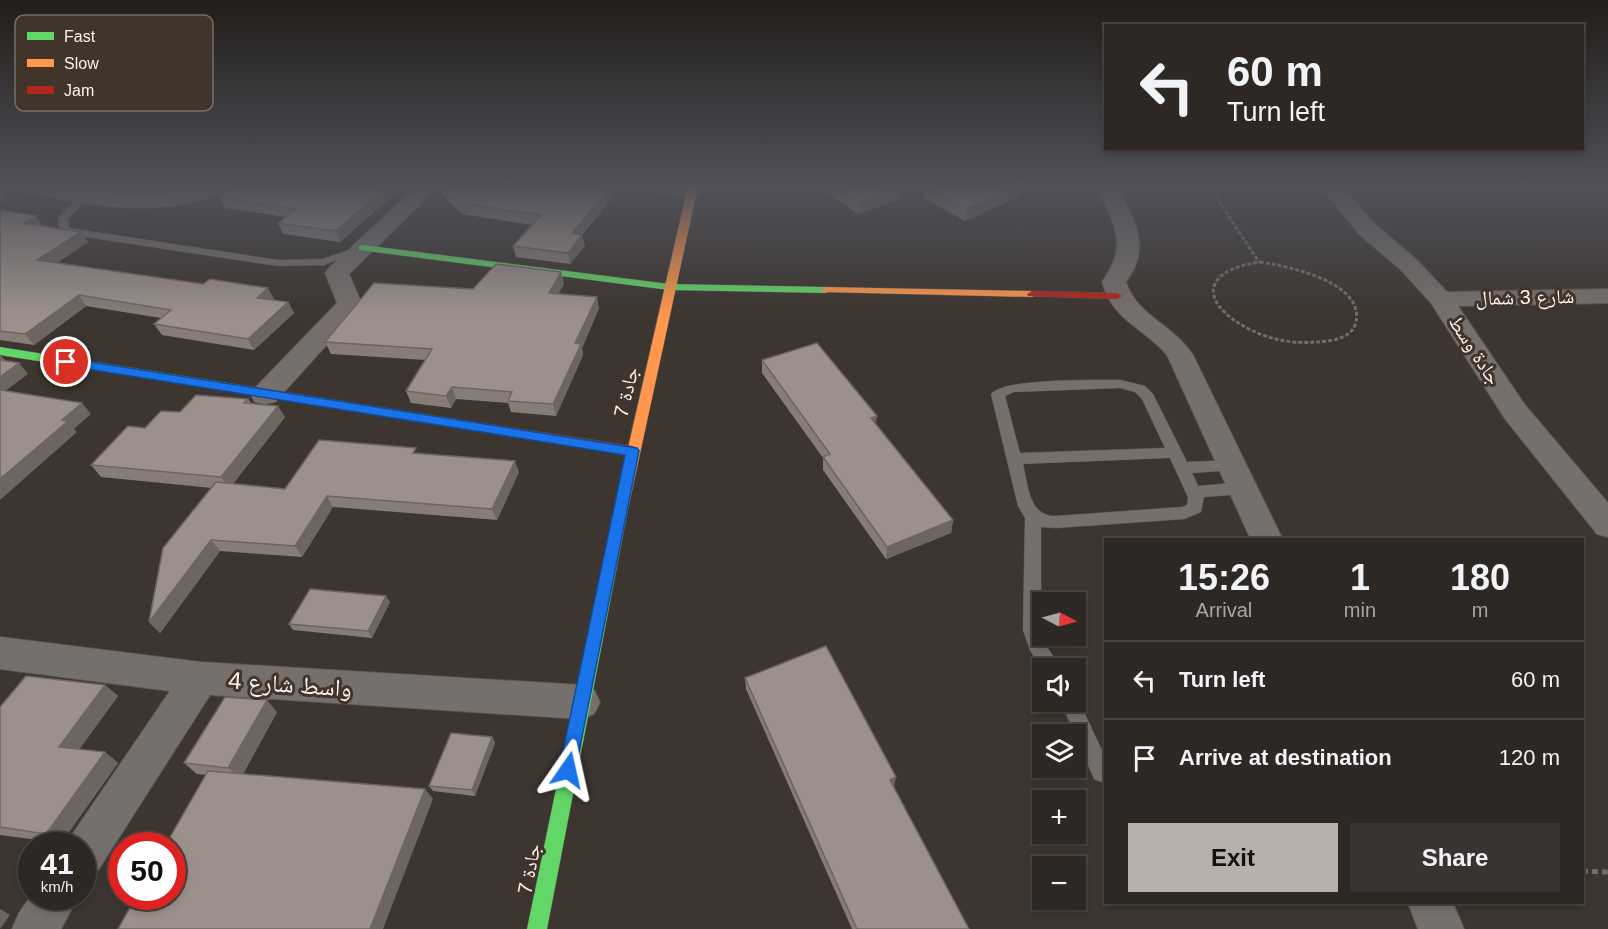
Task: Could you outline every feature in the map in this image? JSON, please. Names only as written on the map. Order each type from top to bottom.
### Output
[{"type":"street","points":[[265,395],[350,304],[337,273],[383,229]]},
{"type":"street","name":"جادة 7","points":[[537,929],[633,451],[683,229]]},
{"type":"street","points":[[1125,229],[1131,250],[1126,270],[1114,282],[1117,297],[1129,313],[1148,324],[1176,349],[1266,538]]},
{"type":"street","name":"جادة وسط","points":[[1367,229],[1409,265],[1442,299],[1515,412],[1608,525]]},
{"type":"street","points":[[363,248],[669,287],[1117,297]]},
{"type":"street","name":"شارع 3 شمال","points":[[1442,299],[1608,296]]},
{"type":"street","points":[[0,351],[265,395],[633,451]]},
{"type":"street","name":"واسط شارع 4","points":[[0,653],[200,678],[581,702]]},
{"type":"street","points":[[96,836],[200,678]]},
{"type":"street","points":[[1430,904],[1441,929]]},
{"type":"street","points":[[35,929],[47,910]]},
{"type":"lane","points":[[63,229],[278,263],[324,262],[363,248]]},
{"type":"lane","points":[[1033,517],[1048,523],[1184,513],[1195,508],[1196,497],[1148,397],[1134,386],[1012,388],[1001,391],[997,399],[1026,506],[1033,517],[1032,630],[1036,645],[1045,658]]},
{"type":"lane","points":[[1013,459],[1175,453]]},
{"type":"lane","points":[[1182,468],[1238,476]]},
{"type":"lane","points":[[1193,492],[1238,476]]},
{"type":"lane","points":[[1074,712],[1101,772]]},
{"type":"path","points":[[1238,229],[1260,262],[1294,267],[1311,273],[1340,289],[1356,309],[1358,318],[1355,327],[1347,335],[1335,340],[1301,343],[1263,334],[1232,318],[1220,308],[1214,298],[1212,288],[1215,279],[1221,272],[1231,267],[1260,262]]},
{"type":"path","points":[[1584,871],[1608,872]]},
{"type":"building","points":[[0,229],[64,229],[81,232],[37,260],[203,284],[210,279],[268,288],[257,298],[288,302],[248,339],[154,324],[171,310],[79,295],[25,334],[0,331]]},
{"type":"building","points":[[528,229],[575,229],[572,233],[582,235],[568,253],[513,246]]},
{"type":"building","points":[[496,264],[561,272],[549,293],[597,297],[575,343],[581,344],[553,404],[508,401],[512,392],[452,387],[446,396],[406,391],[432,349],[325,342],[374,283],[473,289]]},
{"type":"building","points":[[817,343],[877,416],[871,418],[953,520],[887,547],[823,457],[830,454],[762,360]]},
{"type":"building","points":[[0,360],[19,363],[0,377]]},
{"type":"building","points":[[0,390],[82,403],[62,420],[68,421],[0,479]]},
{"type":"building","points":[[196,395],[248,399],[244,403],[278,406],[221,477],[91,465],[128,426],[145,428],[161,411],[180,412]]},
{"type":"building","points":[[319,440],[416,448],[413,453],[515,461],[492,509],[327,496],[295,546],[211,540],[149,622],[163,548],[216,482],[285,489]]},
{"type":"building","points":[[310,589],[386,596],[368,631],[289,624]]},
{"type":"building","points":[[826,646],[896,777],[890,780],[969,929],[857,929],[745,678]]},
{"type":"building","points":[[26,676],[105,685],[59,747],[105,752],[47,832],[0,827],[0,707]]},
{"type":"building","points":[[225,697],[267,700],[228,768],[184,763]]},
{"type":"building","points":[[451,733],[492,737],[472,790],[429,786]]},
{"type":"building","points":[[208,771],[425,789],[370,929],[118,929],[129,910],[186,910],[186,832],[173,832]]},
{"type":"traffic: fast","points":[[363,248],[669,287],[826,290]]},
{"type":"traffic: fast","points":[[0,351],[474,426]]},
{"type":"traffic: fast","points":[[537,929],[621,509]]},
{"type":"traffic: slow","points":[[621,509],[683,229]]},
{"type":"traffic: slow","points":[[826,290],[1032,294]]},
{"type":"traffic: jam","points":[[1032,294],[1117,296]]},
{"type":"traffic: jam","points":[[474,426],[633,451]]},
{"type":"route","points":[[66,362],[633,451],[568,770]]}]
